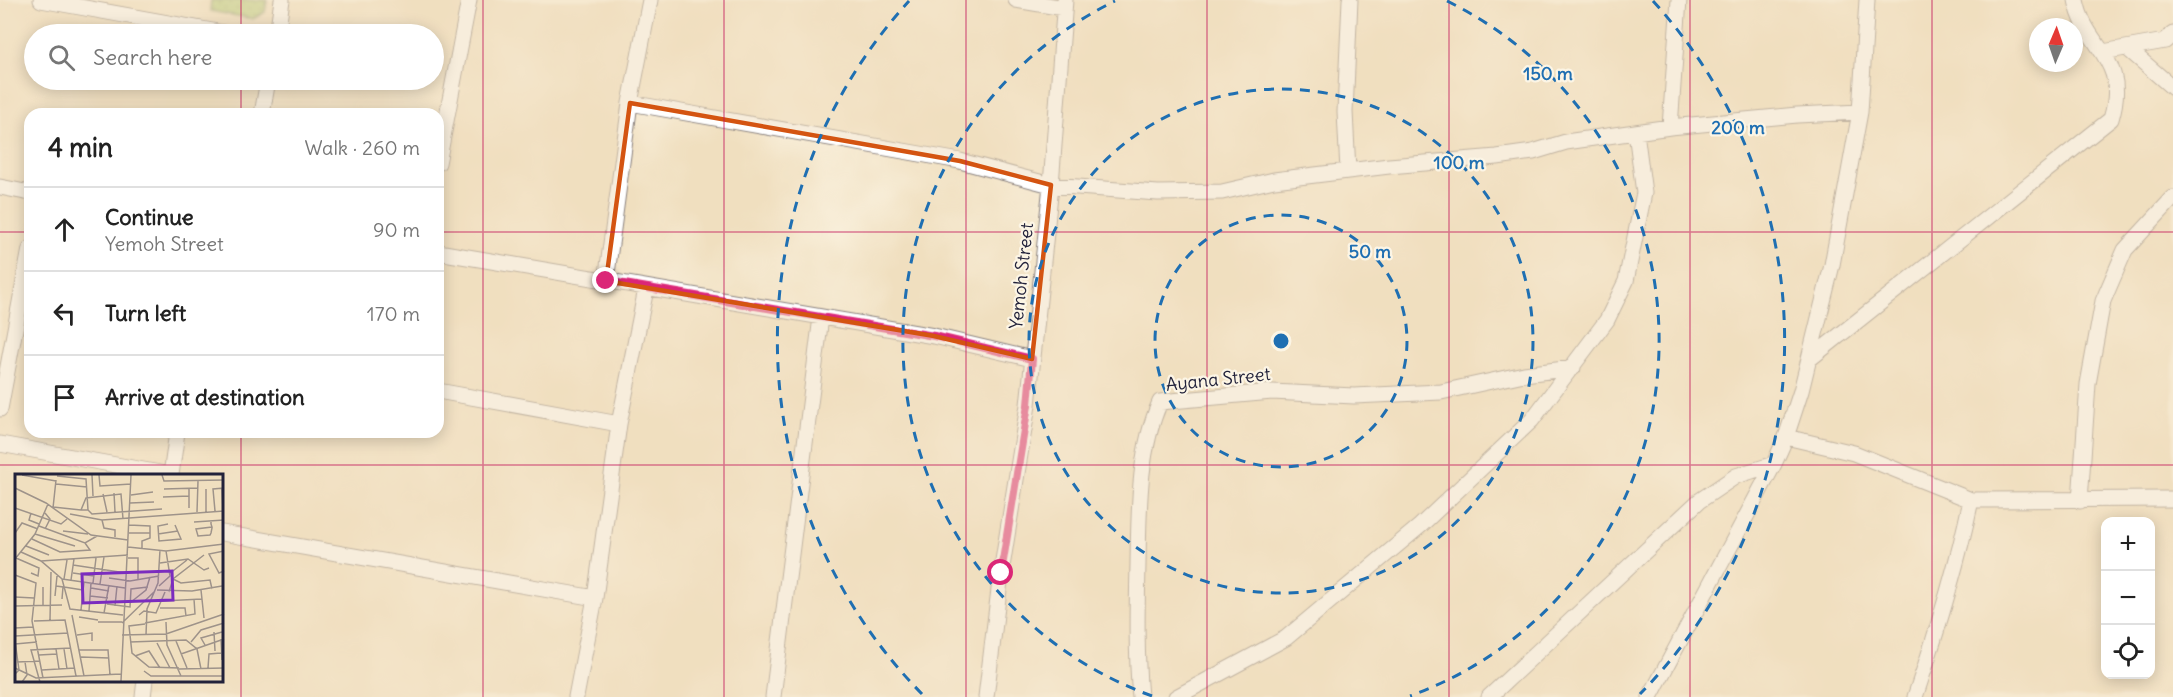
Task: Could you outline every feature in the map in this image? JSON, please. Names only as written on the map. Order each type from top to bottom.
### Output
[{"type":"street","points":[[40,0],[173,24]]},
{"type":"street","points":[[278,24],[282,0]]},
{"type":"street","points":[[444,130],[468,0]]},
{"type":"street","points":[[606,281],[630,103],[650,0]]},
{"type":"street","points":[[1016,0],[1064,4]]},
{"type":"street","points":[[1348,171],[1345,112],[1350,0]]},
{"type":"street","points":[[1670,127],[1679,0]]},
{"type":"street","points":[[1650,697],[1774,464],[1786,437],[1811,358],[1832,265],[1860,112],[1867,0]]},
{"type":"street","points":[[1811,358],[2111,119],[2115,95],[2112,64],[2079,18],[2076,0]]},
{"type":"street","name":"Yemoh Street","points":[[986,697],[1001,573],[1028,405],[1051,185],[1064,4]]},
{"type":"street","points":[[2103,52],[2165,42],[2173,34]]},
{"type":"street","points":[[2127,48],[2173,88]]},
{"type":"street","points":[[263,108],[266,90]]},
{"type":"street","points":[[630,103],[960,161],[1051,185],[1158,193],[1222,192],[1274,180],[1506,156],[1533,152],[1566,142],[1670,127],[1797,115],[1860,112]]},
{"type":"street","points":[[1176,697],[1286,638],[1420,526],[1532,420],[1573,368],[1606,320],[1626,280],[1644,193],[1636,132]]},
{"type":"street","points":[[0,187],[24,192]]},
{"type":"street","points":[[2080,501],[2088,384],[2103,301],[2125,250],[2173,198]]},
{"type":"street","points":[[444,253],[934,336],[1032,359]]},
{"type":"street","points":[[0,410],[2,385],[24,278]]},
{"type":"street","points":[[576,697],[595,598],[620,424],[646,289]]},
{"type":"street","points":[[773,697],[820,317]]},
{"type":"street","name":"Ayana Street","points":[[1140,697],[1136,656],[1139,503],[1150,426],[1160,402],[1272,392],[1354,396],[1441,392],[1524,374],[1573,368]]},
{"type":"street","points":[[444,392],[620,424]]},
{"type":"street","points":[[1786,437],[1854,453],[1971,500],[2173,499]]},
{"type":"street","points":[[171,474],[176,438]]},
{"type":"street","points":[[0,444],[165,474]]},
{"type":"street","points":[[1489,697],[1699,501],[1736,476],[1774,464]]},
{"type":"street","points":[[1915,697],[1936,636],[1971,500]]},
{"type":"street","points":[[224,533],[595,598]]},
{"type":"street","points":[[143,697],[145,682]]},
{"type":"highlighted area","points":[[630,103],[960,161],[1051,185],[1032,359],[934,336],[606,281]]},
{"type":"green space","points":[[211,0],[267,0],[265,12],[253,19],[210,11]]},
{"type":"route","points":[[606,281],[934,336],[1032,359],[1028,405],[1001,573]]}]
